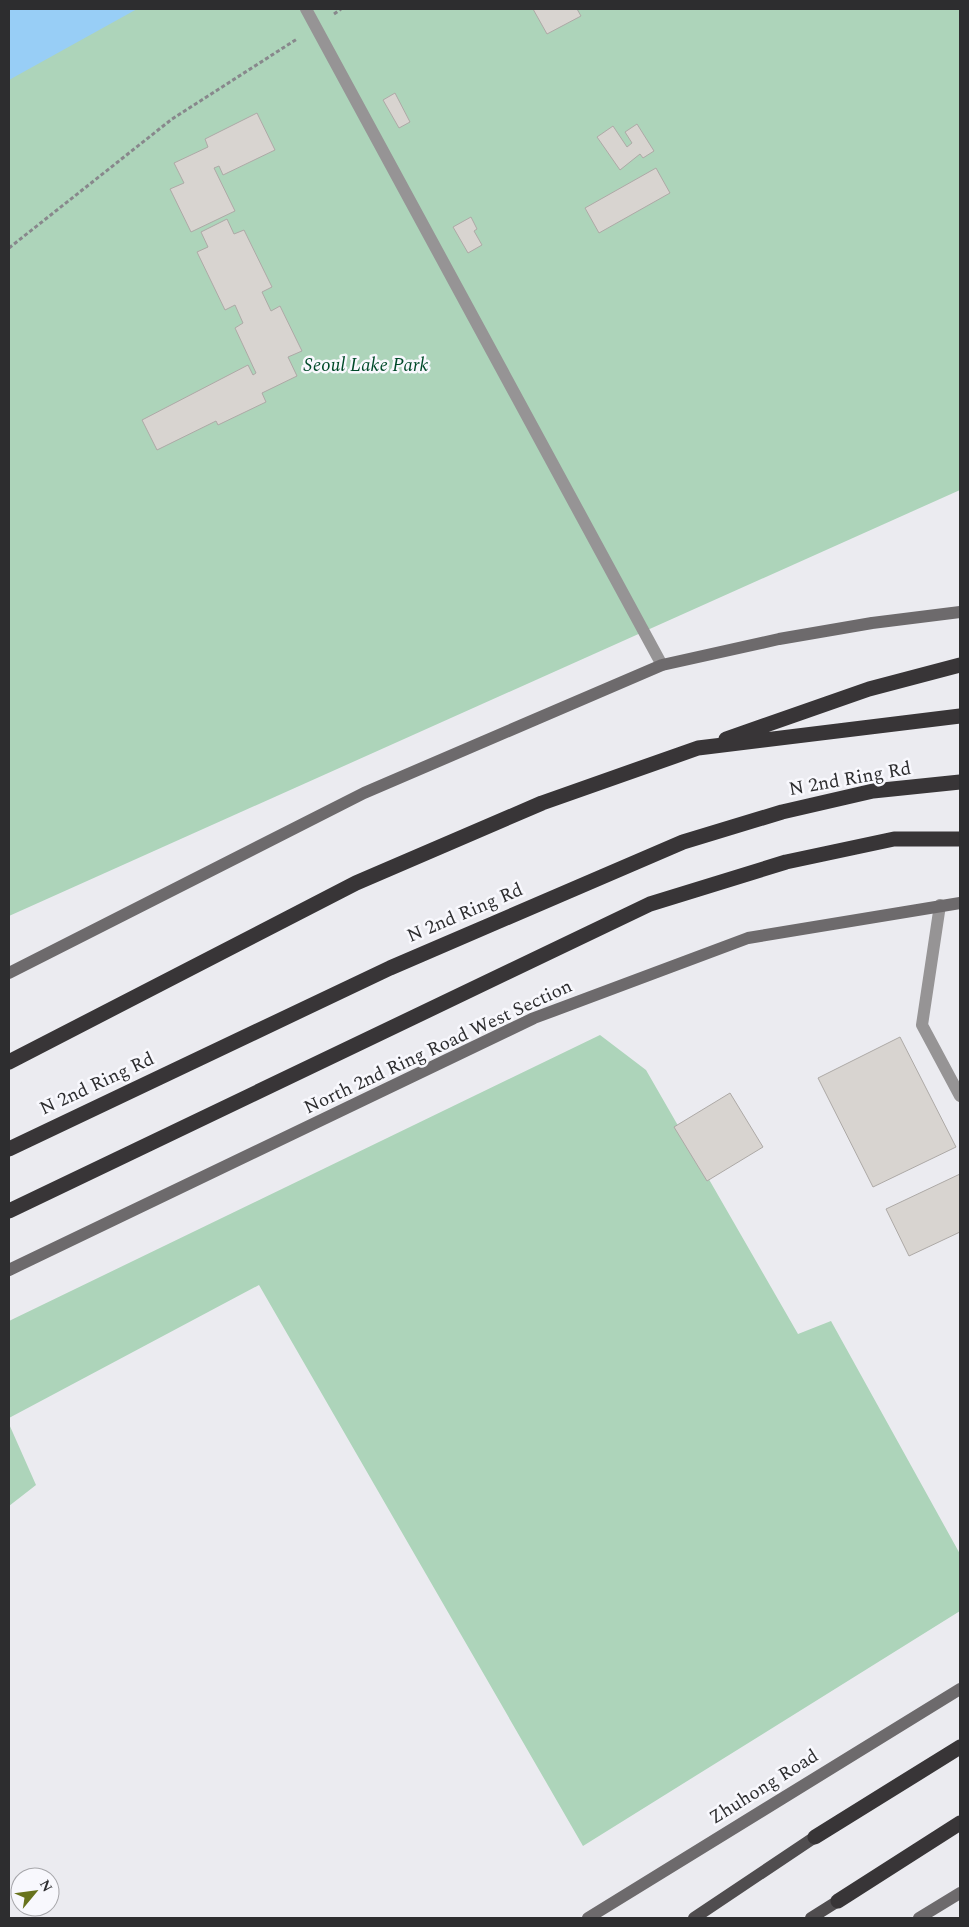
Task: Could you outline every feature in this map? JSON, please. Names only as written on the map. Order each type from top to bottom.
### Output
[{"type":"highway","points":[[9,1062],[356,883],[542,803],[869,689],[960,665]]},
{"type":"highway","points":[[698,748],[960,716]]},
{"type":"highway","name":"N 2nd Ring Rd","points":[[9,1149],[390,968],[683,842],[782,812],[873,791],[960,782]]},
{"type":"highway","points":[[9,1211],[650,904],[786,862],[894,839],[960,838]]},
{"type":"highway","points":[[815,1837],[960,1747]]},
{"type":"highway","points":[[838,1900],[960,1823]]},
{"type":"main road","points":[[9,973],[364,793],[662,665],[779,638],[872,623],[960,612]]},
{"type":"main road","name":"North 2nd Ring Road West Section","points":[[9,1270],[534,1018],[748,938],[960,902]]},
{"type":"main road","name":"Zhuhong Road","points":[[588,1918],[960,1689]]},
{"type":"main road","points":[[694,1918],[815,1837]]},
{"type":"main road","points":[[920,1918],[960,1892]]},
{"type":"main road","points":[[811,1918],[838,1900]]},
{"type":"street","points":[[312,18],[662,665]]},
{"type":"street","points":[[940,905],[922,1025],[960,1096]]},
{"type":"path","points":[[9,248],[172,119],[312,18],[341,9]]},
{"type":"green space","name":"Seoul Lake Park","points":[[9,9],[960,9],[960,490],[9,916]]},
{"type":"green space","points":[[600,1035],[646,1070],[798,1334],[831,1321],[960,1554],[960,1611],[583,1846],[259,1285],[9,1418],[9,1321]]},
{"type":"green space","points":[[9,1424],[36,1485],[9,1506]]},
{"type":"water","points":[[9,9],[137,9],[9,80]]},
{"type":"building","points":[[533,9],[577,9],[581,16],[547,34]]},
{"type":"building","points":[[395,93],[410,122],[399,128],[383,100]]},
{"type":"building","points":[[257,113],[275,150],[223,175],[219,166],[214,168],[235,211],[191,232],[170,189],[184,183],[174,163],[208,147],[205,139]]},
{"type":"building","points":[[637,124],[654,151],[643,158],[640,154],[620,170],[597,137],[613,126],[627,147],[632,143],[625,132]]},
{"type":"building","points":[[656,168],[670,193],[599,233],[585,208]]},
{"type":"building","points":[[471,217],[477,229],[474,231],[482,245],[468,253],[453,227]]},
{"type":"building","points":[[227,219],[234,234],[244,230],[272,287],[262,292],[271,311],[280,306],[302,351],[288,357],[297,376],[262,393],[266,402],[218,425],[216,421],[157,450],[142,420],[248,365],[253,375],[256,373],[235,328],[243,323],[235,305],[225,310],[197,252],[208,247],[201,232]]},
{"type":"building","points":[[900,1037],[956,1147],[873,1187],[818,1078]]},
{"type":"building","points":[[730,1093],[763,1147],[707,1181],[674,1127]]},
{"type":"building","points":[[960,1174],[960,1232],[909,1256],[886,1209]]}]
